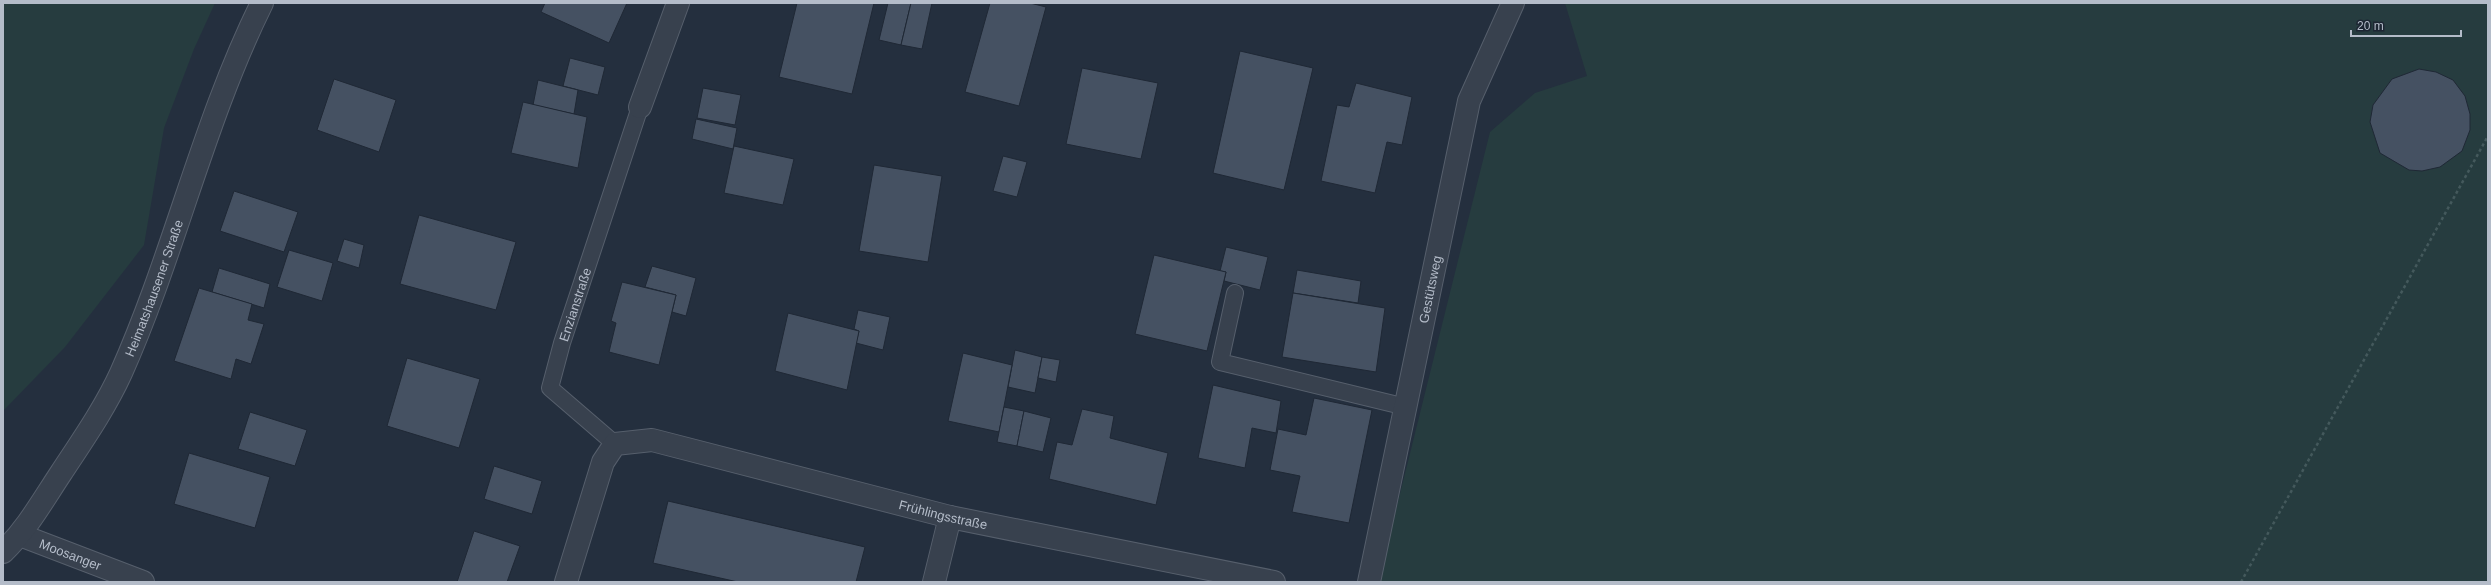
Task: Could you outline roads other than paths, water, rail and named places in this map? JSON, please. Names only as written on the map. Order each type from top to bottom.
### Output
[{"type":"street","name":"Heimatshausener Straße","points":[[3,552],[20,536],[83,440],[120,374],[153,293],[219,101],[262,3]]},
{"type":"street","name":"Enzianstraße","points":[[640,107],[678,3]]},
{"type":"street","name":"Gestütsweg","points":[[1369,582],[1469,101],[1513,3]]},
{"type":"street","name":"Frühlingsstraße","points":[[615,444],[652,440],[950,517],[1274,582]]},
{"type":"street","points":[[566,582],[603,462],[615,444]]},
{"type":"street","points":[[934,582],[950,517]]},
{"type":"street","name":"Moosanger","points":[[20,536],[143,582]]},
{"type":"lane","name":"Enzianstraße","points":[[615,444],[550,388],[562,344],[640,107]]},
{"type":"lane","points":[[1235,294],[1220,362],[1406,406]]}]
